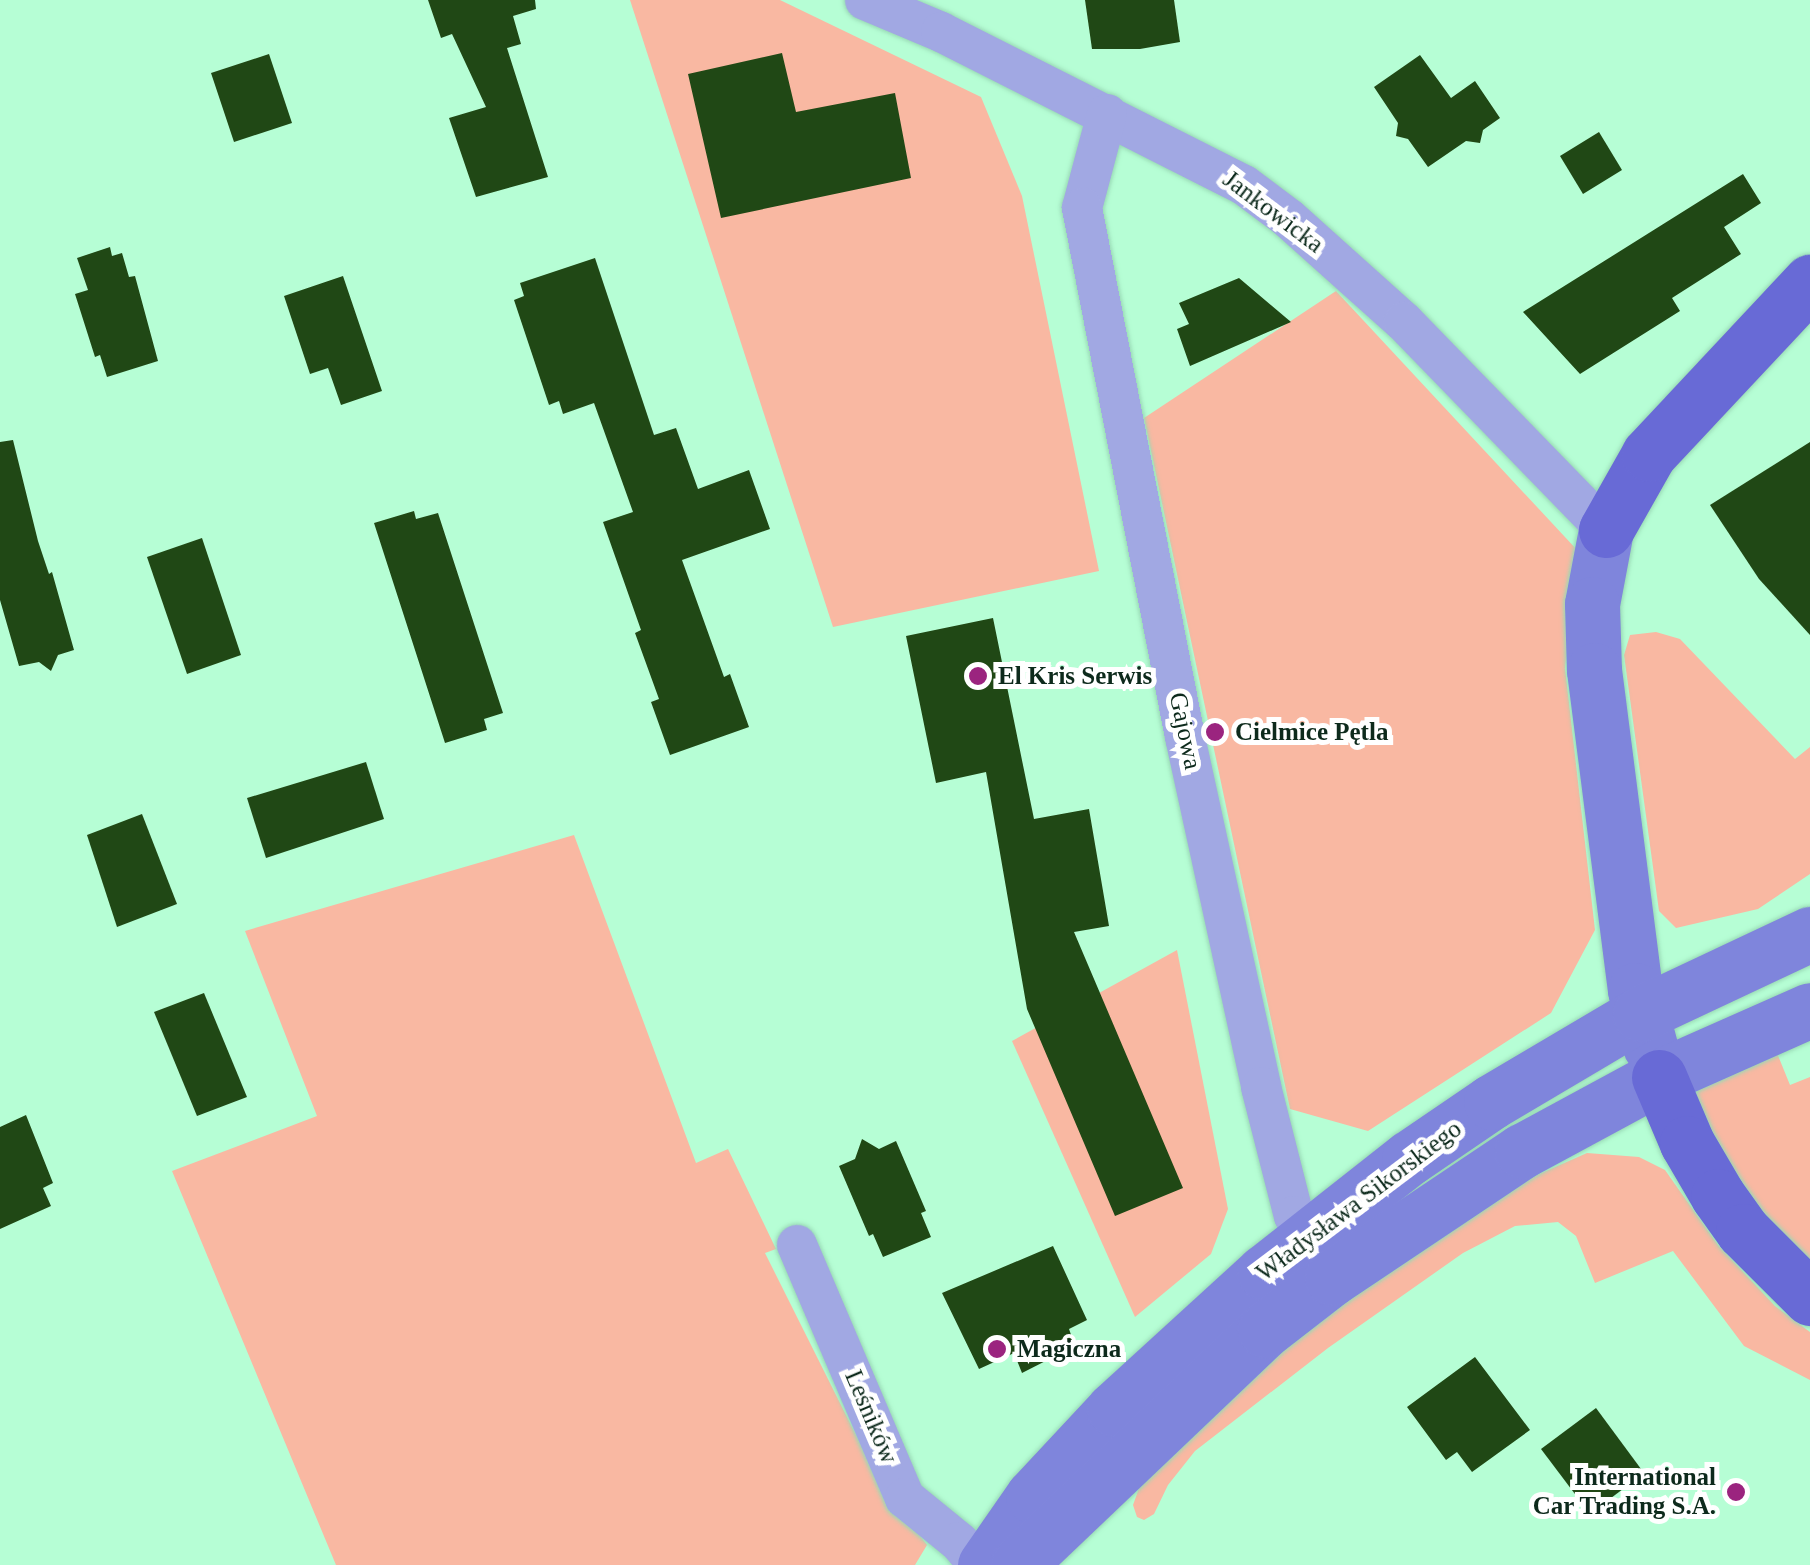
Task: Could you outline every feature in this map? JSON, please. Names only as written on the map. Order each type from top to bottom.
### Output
[{"type":"main road","points":[[1606,530],[1649,454],[1810,282]]},
{"type":"main road","points":[[1659,1077],[1687,1143],[1718,1196],[1742,1231],[1810,1298]]},
{"type":"street","name":"Jankowicka","points":[[865,0],[941,32],[1244,186],[1288,218],[1461,377],[1606,530]]},
{"type":"street","name":"Gajowa","points":[[1107,114],[1082,208],[1273,1139],[1319,1259]]},
{"type":"street","points":[[1606,530],[1595,576],[1592,643],[1640,1014],[1659,1077]]},
{"type":"street","name":"Władysława Sikorskiego","points":[[1018,1565],[1265,1330],[1319,1259],[1450,1129],[1640,1014],[1810,934]]},
{"type":"street","name":"Władysława Sikorskiego","points":[[982,1565],[1033,1496],[1114,1409],[1319,1259],[1472,1182],[1659,1077],[1810,1010]]},
{"type":"street","name":"Leśników","points":[[798,1244],[906,1498],[982,1565]]},
{"type":"shaded area","points":[[630,0],[780,0],[981,97],[1022,196],[1099,571],[833,627]]},
{"type":"shaded area","points":[[1336,291],[1578,551],[1565,668],[1595,930],[1551,1013],[1368,1131],[1290,1109],[1144,418]]},
{"type":"shaded area","points":[[1656,632],[1680,639],[1795,759],[1810,747],[1810,874],[1758,909],[1676,928],[1659,911],[1624,655],[1630,635]]},
{"type":"shaded area","points":[[574,835],[696,1163],[728,1149],[776,1249],[765,1253],[880,1483],[927,1545],[915,1565],[336,1565],[172,1171],[317,1116],[245,931]]},
{"type":"shaded area","points":[[1177,950],[1228,1209],[1211,1254],[1135,1317],[1012,1041]]},
{"type":"shaded area","points":[[1777,1053],[1790,1085],[1810,1077],[1810,1273],[1751,1206],[1690,1091]]},
{"type":"shaded area","points":[[1587,1153],[1639,1157],[1665,1170],[1718,1245],[1775,1306],[1810,1332],[1810,1380],[1744,1346],[1673,1251],[1595,1283],[1576,1236],[1558,1222],[1515,1226],[1463,1253],[1328,1348],[1195,1451],[1168,1485],[1154,1514],[1144,1520],[1137,1517],[1133,1505],[1149,1460],[1344,1300],[1528,1179]]},
{"type":"building","points":[[428,0],[535,0],[536,9],[513,16],[521,44],[507,48],[548,177],[476,197],[449,118],[486,107],[452,34],[441,38]]},
{"type":"building","points":[[1085,0],[1174,0],[1180,42],[1140,49],[1092,49]]},
{"type":"building","points":[[782,53],[796,112],[895,93],[911,178],[721,218],[688,74]]},
{"type":"building","points":[[269,54],[292,123],[234,142],[211,73]]},
{"type":"building","points":[[1420,55],[1451,98],[1475,81],[1500,118],[1483,130],[1480,143],[1466,141],[1428,167],[1408,139],[1396,136],[1398,123],[1374,87]]},
{"type":"building","points":[[1599,132],[1622,170],[1583,194],[1560,156]]},
{"type":"building","points":[[1743,174],[1761,203],[1724,227],[1741,254],[1672,298],[1680,311],[1580,374],[1523,312]]},
{"type":"building","points":[[110,247],[112,256],[122,253],[129,277],[135,276],[158,361],[107,377],[100,355],[95,357],[75,294],[88,290],[77,258]]},
{"type":"building","points":[[595,258],[654,435],[676,428],[698,489],[749,470],[770,529],[682,560],[724,677],[730,674],[749,727],[670,755],[651,702],[659,699],[635,633],[641,630],[603,522],[633,512],[594,403],[563,414],[559,401],[549,405],[514,300],[524,296],[520,283]]},
{"type":"building","points":[[343,276],[382,391],[341,405],[328,368],[310,374],[284,296]]},
{"type":"building","points":[[1239,278],[1291,322],[1190,366],[1177,329],[1189,324],[1179,303]]},
{"type":"building","points":[[13,440],[38,541],[49,574],[52,572],[74,650],[58,655],[51,671],[39,662],[19,666],[0,600],[0,442]]},
{"type":"building","points":[[1810,442],[1810,635],[1759,579],[1710,505]]},
{"type":"building","points":[[414,511],[416,519],[438,513],[503,713],[484,719],[487,730],[445,743],[374,523]]},
{"type":"building","points":[[202,538],[241,655],[187,674],[147,557]]},
{"type":"building","points":[[993,618],[1034,819],[1089,809],[1109,926],[1074,932],[1183,1188],[1115,1216],[1027,1009],[986,772],[936,783],[906,636]]},
{"type":"building","points":[[366,762],[384,819],[266,858],[247,798]]},
{"type":"building","points":[[142,814],[177,904],[117,927],[87,835]]},
{"type":"building","points":[[204,993],[247,1097],[197,1116],[154,1012]]},
{"type":"building","points":[[26,1115],[53,1183],[43,1188],[51,1206],[0,1229],[0,1127]]},
{"type":"building","points":[[862,1139],[879,1149],[896,1141],[926,1211],[921,1213],[931,1237],[883,1257],[873,1234],[869,1236],[839,1166],[855,1159]]},
{"type":"building","points":[[1053,1246],[1087,1320],[1069,1329],[1075,1346],[1022,1373],[1014,1353],[979,1369],[942,1293]]},
{"type":"building","points":[[1475,1357],[1530,1430],[1472,1472],[1457,1452],[1446,1460],[1407,1407]]},
{"type":"building","points":[[1596,1408],[1644,1473],[1590,1514],[1541,1449]]},
{"type":"place","name":"El Kris Serwis","points":[[978,676]]},
{"type":"place","name":"Cielmice Pętla","points":[[1215,732]]},
{"type":"place","name":"Magiczna","points":[[997,1349]]},
{"type":"place","name":"International Car Trading S.A.","points":[[1736,1492]]}]
